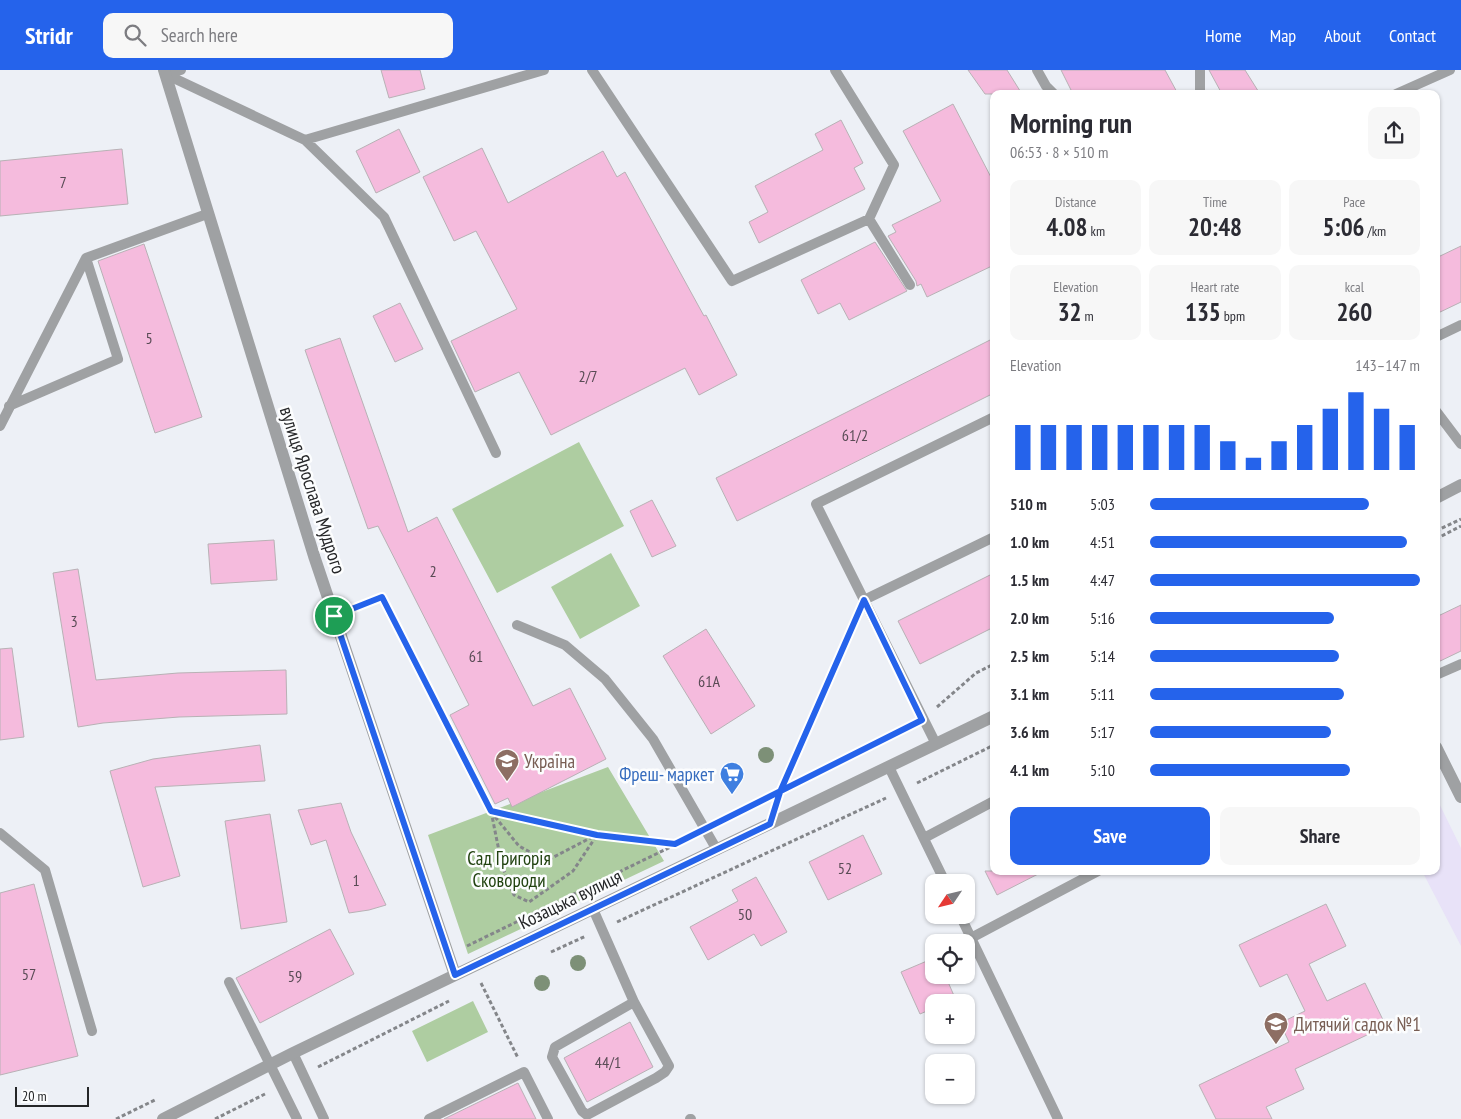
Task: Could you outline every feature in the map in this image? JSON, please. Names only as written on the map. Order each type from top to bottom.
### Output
[{"type":"street","name":"вулиця Ярослава Мудрого","points":[[164,72],[334,616],[455,975]]},
{"type":"street","points":[[1440,496],[1461,485]]},
{"type":"street","name":"Козацька вулиця","points":[[163,1119],[473,966],[990,718]]},
{"type":"street","points":[[1440,755],[1461,797]]},
{"type":"lane","points":[[164,72],[182,70]]},
{"type":"lane","points":[[305,140],[544,70]]},
{"type":"lane","points":[[592,70],[732,281],[869,219],[894,165],[835,70]]},
{"type":"lane","points":[[1038,70],[1050,90]]},
{"type":"lane","points":[[1200,70],[1200,90]]},
{"type":"lane","points":[[1405,90],[1450,70]]},
{"type":"lane","points":[[164,72],[305,140],[384,217],[496,453]]},
{"type":"lane","points":[[0,426],[86,258],[207,214]]},
{"type":"lane","points":[[869,219],[910,285]]},
{"type":"lane","points":[[9,406],[118,360],[86,258]]},
{"type":"lane","points":[[1440,335],[1461,325]]},
{"type":"lane","points":[[1440,416],[1461,444]]},
{"type":"lane","points":[[936,744],[922,720],[816,504],[990,419]]},
{"type":"lane","points":[[864,600],[990,539]]},
{"type":"lane","points":[[517,625],[565,645],[605,678],[653,740],[717,850]]},
{"type":"lane","points":[[1440,673],[1461,664]]},
{"type":"lane","points":[[889,767],[941,874]]},
{"type":"lane","points":[[924,838],[990,804]]},
{"type":"lane","points":[[0,833],[45,870],[92,1031]]},
{"type":"lane","points":[[975,935],[1090,875]]},
{"type":"lane","points":[[593,909],[634,1002],[669,1066],[665,1072],[656,1078],[587,1115],[582,1111],[552,1057],[555,1047],[634,1002]]},
{"type":"lane","points":[[975,948],[1058,1119]]},
{"type":"lane","points":[[229,982],[269,1066],[297,1119]]},
{"type":"lane","points":[[293,1054],[324,1119]]},
{"type":"lane","points":[[429,1119],[524,1072],[548,1119]]},
{"type":"path","points":[[1440,529],[1461,519]]},
{"type":"path","points":[[1440,537],[1461,526]]},
{"type":"path","points":[[334,616],[382,597],[491,811],[520,846],[546,862],[597,835]]},
{"type":"path","points":[[770,824],[780,792],[864,600]]},
{"type":"path","points":[[448,956],[922,720],[976,673],[990,666]]},
{"type":"path","points":[[491,811],[597,835],[684,845]]},
{"type":"path","points":[[491,811],[502,866],[514,895],[529,902],[573,871],[597,835]]},
{"type":"path","points":[[473,966],[524,1072]]},
{"type":"path","points":[[116,1119],[160,1098]]},
{"type":"shaded area","points":[[1440,805],[1461,848],[1461,946],[1424,875],[1440,875]]},
{"type":"green space","points":[[579,442],[624,526],[497,593],[452,509]]},
{"type":"green space","points":[[611,553],[640,606],[580,639],[551,587]]},
{"type":"green space","name":"Сад Григорія Сковороди","points":[[608,767],[664,861],[468,954],[428,835]]},
{"type":"green space","points":[[473,1001],[488,1032],[427,1062],[412,1031]]},
{"type":"building","points":[[381,70],[420,70],[425,89],[389,98]]},
{"type":"building","points":[[968,70],[1007,70],[1020,90],[990,90],[990,94],[985,94]]},
{"type":"building","points":[[1061,70],[1165,70],[1176,90],[1071,90]]},
{"type":"building","points":[[1209,70],[1245,70],[1258,90],[1220,90]]},
{"type":"building","points":[[953,104],[990,175],[990,267],[927,297],[921,284],[917,286],[916,281],[888,236],[896,232],[892,225],[941,201],[903,131]]},
{"type":"building","points":[[841,120],[863,163],[854,168],[865,189],[759,243],[749,222],[768,212],[755,186],[823,150],[815,134]]},
{"type":"building","points":[[399,129],[420,172],[376,193],[356,151]]},
{"type":"building","points":[[482,148],[508,203],[603,151],[617,177],[625,172],[704,316],[706,315],[737,375],[699,395],[685,368],[551,435],[519,372],[475,392],[451,341],[517,309],[476,231],[454,241],[423,177]]},
{"type":"building","points":[[122,149],[128,204],[0,216],[0,161]]},
{"type":"building","points":[[875,242],[907,291],[849,320],[840,303],[818,314],[801,280]]},
{"type":"building","points":[[144,244],[202,417],[155,433],[98,261]]},
{"type":"building","points":[[1461,246],[1461,302],[1440,312],[1440,256]]},
{"type":"building","points":[[400,303],[423,349],[395,362],[373,316]]},
{"type":"building","points":[[340,338],[408,532],[437,517],[533,706],[570,688],[606,759],[512,807],[508,798],[495,804],[450,715],[469,705],[378,526],[368,529],[305,350]]},
{"type":"building","points":[[990,340],[990,395],[737,521],[716,478]]},
{"type":"building","points":[[652,500],[676,546],[652,557],[630,511]]},
{"type":"building","points":[[274,540],[277,580],[211,584],[208,544]]},
{"type":"building","points":[[78,569],[96,680],[178,673],[286,670],[287,714],[179,717],[103,723],[78,727],[53,573]]},
{"type":"building","points":[[990,575],[990,629],[920,664],[898,621]]},
{"type":"building","points":[[1461,605],[1461,651],[1440,661],[1440,615]]},
{"type":"building","points":[[706,629],[755,706],[711,734],[663,656]]},
{"type":"building","points":[[12,648],[24,737],[0,740],[0,649]]},
{"type":"building","points":[[260,745],[265,781],[155,787],[180,876],[143,887],[110,771],[153,759]]},
{"type":"building","points":[[341,803],[351,832],[386,905],[349,913],[326,840],[311,845],[298,810]]},
{"type":"building","points":[[270,814],[287,922],[241,929],[225,821]]},
{"type":"building","points":[[863,835],[882,874],[828,900],[809,862]]},
{"type":"building","points":[[985,871],[990,871],[990,875],[1036,875],[997,895]]},
{"type":"building","points":[[756,877],[787,932],[761,946],[754,934],[708,960],[690,927],[738,901],[732,890]]},
{"type":"building","points":[[34,884],[78,1056],[0,1075],[0,893]]},
{"type":"building","points":[[1326,904],[1346,946],[1309,964],[1327,1001],[1365,983],[1386,1026],[1295,1069],[1304,1089],[1266,1107],[1272,1119],[1216,1119],[1199,1085],[1289,1042],[1280,1023],[1305,1011],[1287,974],[1260,987],[1239,945]]},
{"type":"building","points":[[330,929],[354,974],[260,1023],[236,978]]},
{"type":"building","points":[[925,962],[925,984],[949,984],[953,994],[925,994],[925,1012],[920,1014],[901,972]]},
{"type":"building","points":[[630,1022],[653,1067],[587,1102],[564,1058]]},
{"type":"building","points":[[518,1083],[536,1119],[444,1119]]},
{"type":"place","name":"Україна","points":[[507,782]]},
{"type":"place","name":"Фреш- маркет","points":[[732,795]]},
{"type":"place","name":"Дитячий садок №1","points":[[1276,1045]]},
{"type":"route","points":[[334,616],[382,597],[491,811],[597,835],[675,844],[780,792],[922,720],[864,600],[780,792],[770,824],[455,975],[334,616]]}]
